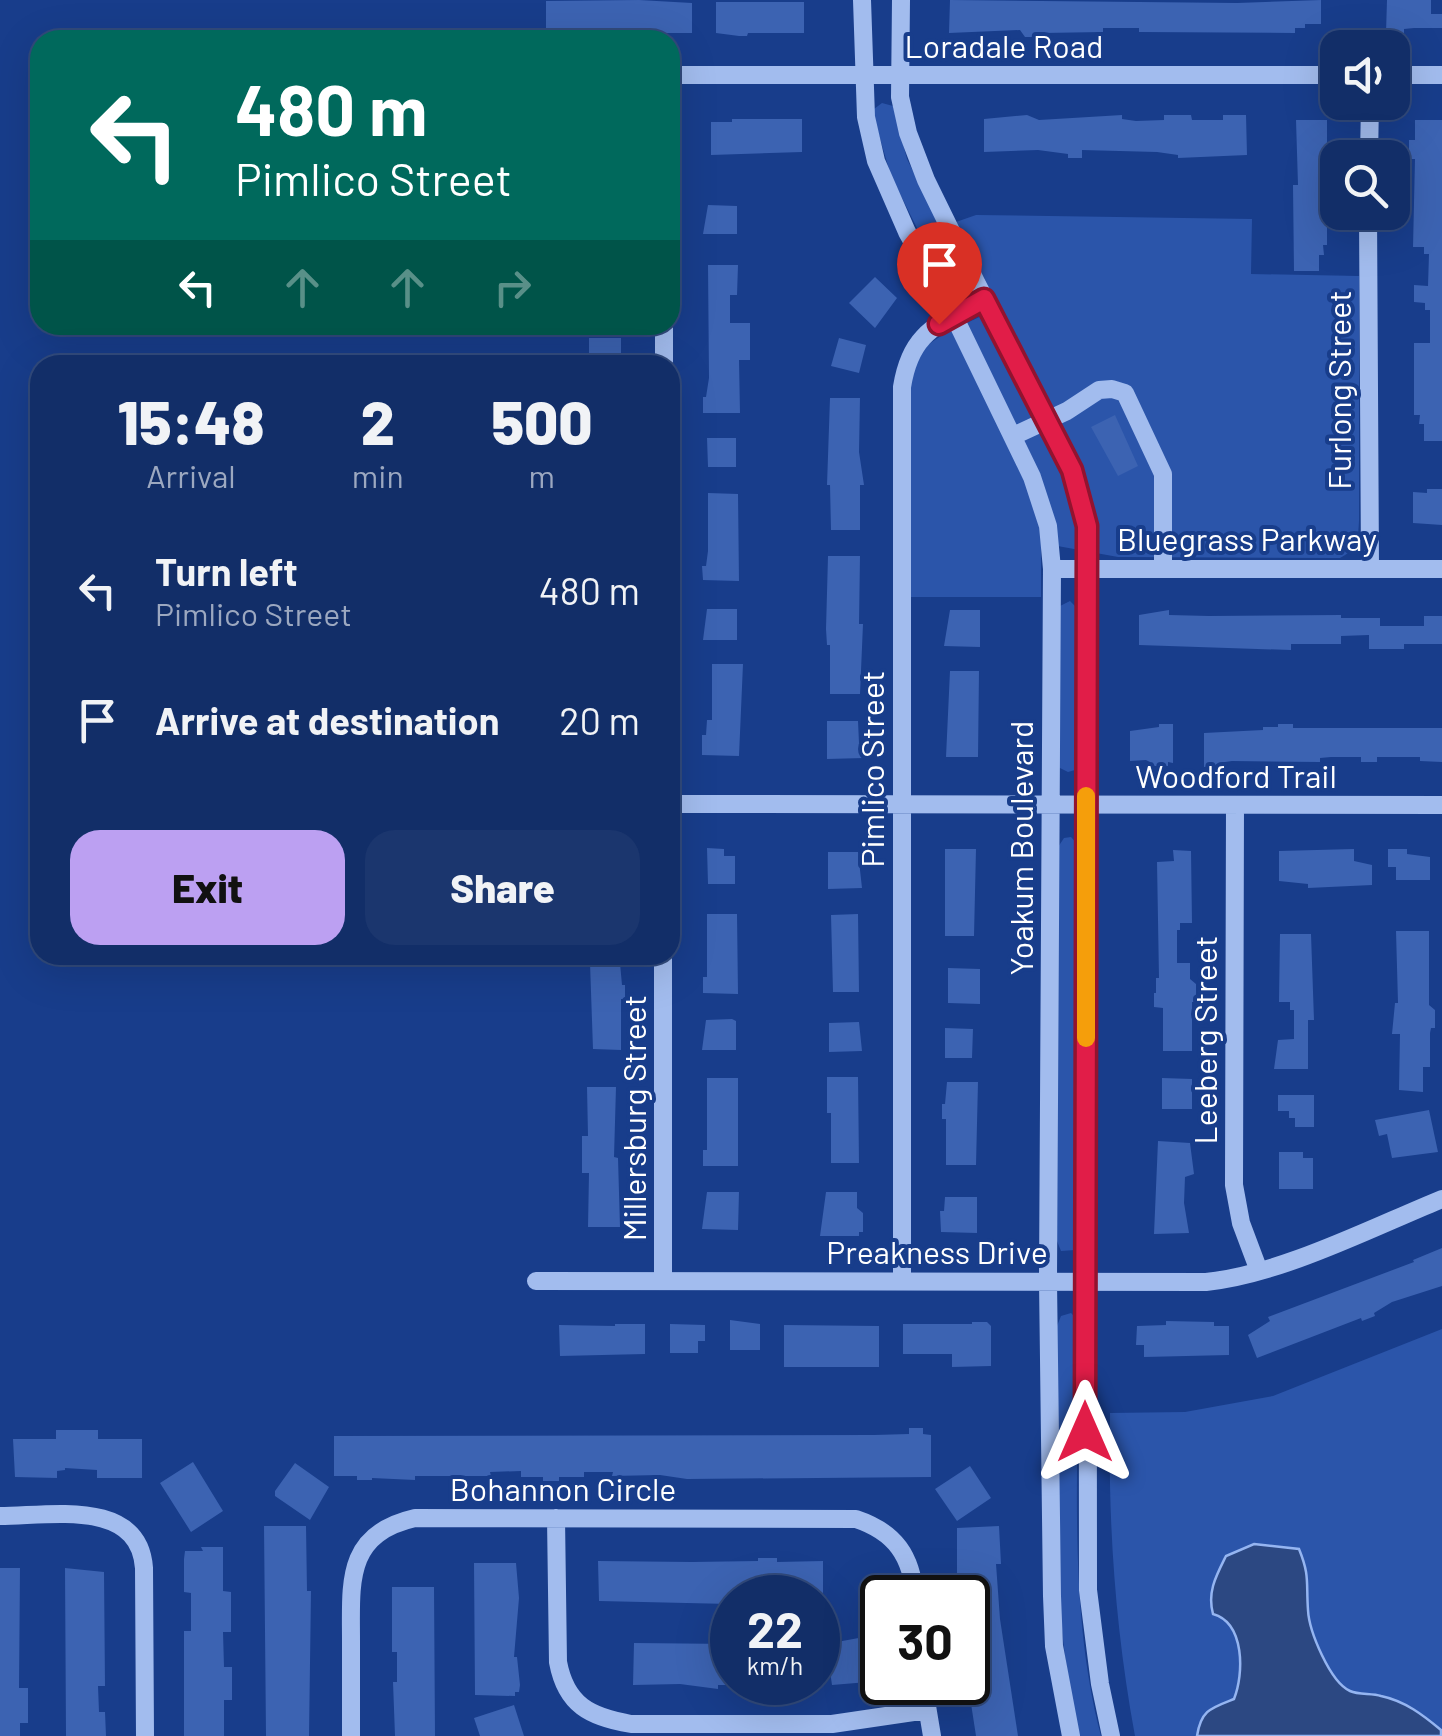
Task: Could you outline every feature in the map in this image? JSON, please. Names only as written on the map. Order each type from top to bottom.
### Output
[{"type":"street","name":"Yoakum Boulevard","points":[[862,0],[866,116],[876,161],[1042,501],[1052,569],[1048,1281],[1052,1596],[1054,1646],[1072,1736]]},
{"type":"street","name":"Yoakum Boulevard","points":[[901,0],[900,97],[908,133],[926,180],[1082,496],[1087,526],[1088,1590],[1111,1736]]},
{"type":"street","name":"Loradale Road","points":[[680,74],[1320,75]]},
{"type":"street","points":[[1410,75],[1442,75]]},
{"type":"street","name":"Furlong Street","points":[[1368,230],[1370,568]]},
{"type":"street","name":"Pimlico Street","points":[[902,1280],[902,387],[911,350],[925,334],[984,299]]},
{"type":"street","points":[[1013,436],[1099,390],[1112,388],[1125,393],[1163,474],[1162,568]]},
{"type":"street","name":"Bluegrass Parkway","points":[[1052,569],[1442,568]]},
{"type":"street","name":"Woodford Trail","points":[[680,804],[1442,805]]},
{"type":"street","name":"Leeberg Street","points":[[1235,806],[1234,1185],[1241,1222],[1259,1271]]},
{"type":"street","name":"Millersburg Street","points":[[662,1280],[663,965]]},
{"type":"street","name":"Preakness Drive","points":[[536,1281],[1206,1282],[1259,1271],[1442,1200]]},
{"type":"street","points":[[0,1516],[102,1517],[119,1522],[138,1542],[144,1568],[145,1736]]},
{"type":"street","name":"Bohannon Circle","points":[[351,1736],[352,1582],[357,1560],[370,1538],[396,1523],[415,1518],[856,1520],[890,1535],[902,1548],[912,1575]]},
{"type":"street","points":[[556,1518],[558,1662],[567,1689],[599,1718],[631,1724],[832,1724],[928,1710]]},
{"type":"street","points":[[927,1705],[932,1736]]},
{"type":"shaded area","points":[[882,103],[893,106],[907,159],[960,266],[956,281],[948,282],[941,276],[891,176],[874,118],[874,109]]},
{"type":"shaded area","points":[[976,215],[1252,219],[1251,274],[1359,276],[1359,521],[1354,547],[1340,558],[1118,557],[1041,543],[1041,597],[911,597],[911,385],[915,364],[920,353],[935,340],[999,308],[956,222]]},
{"type":"shaded area","points":[[1070,601],[1079,610],[1079,760],[1075,770],[1068,772],[1058,767],[1060,606]]},
{"type":"shaded area","points":[[1071,837],[1079,846],[1078,1242],[1075,1250],[1061,1251],[1057,1241],[1058,847],[1064,838]]},
{"type":"shaded area","points":[[1071,1313],[1078,1320],[1079,1582],[1090,1685],[1101,1736],[1080,1736],[1058,1584],[1057,1326],[1061,1316]]},
{"type":"shaded area","points":[[1442,1329],[1442,1736],[1135,1736],[1114,1575],[1110,1413],[1185,1412],[1273,1396]]},
{"type":"shaded area","points":[[1254,1544],[1299,1549],[1306,1573],[1312,1630],[1328,1667],[1342,1686],[1406,1705],[1441,1730],[1441,1736],[1197,1736],[1208,1711],[1234,1699],[1239,1676],[1236,1638],[1224,1619],[1213,1614],[1214,1584],[1226,1556]]},
{"type":"building","points":[[950,0],[1321,0],[1321,24],[1305,24],[1305,28],[1295,28],[1295,33],[1139,32],[1139,28],[1103,28],[1103,32],[1043,33],[1043,37],[1025,37],[1020,30],[949,33]]},
{"type":"building","points":[[1387,0],[1431,0],[1431,14],[1442,14],[1442,28],[1386,30]]},
{"type":"building","points":[[546,1],[692,3],[692,33],[546,30]]},
{"type":"building","points":[[716,2],[804,2],[804,33],[716,33]]},
{"type":"building","points":[[1027,115],[1039,120],[1122,115],[1122,119],[1136,121],[1164,120],[1164,115],[1223,120],[1223,115],[1246,115],[1247,155],[1178,158],[1157,152],[1082,150],[1082,158],[1068,158],[1068,154],[1038,150],[984,152],[984,119]]},
{"type":"building","points":[[802,119],[802,152],[711,155],[711,122]]},
{"type":"building","points":[[1296,120],[1327,120],[1327,140],[1320,140],[1320,230],[1327,230],[1327,245],[1323,245],[1324,255],[1319,255],[1319,271],[1294,271],[1293,185],[1298,185]]},
{"type":"building","points":[[1415,120],[1442,120],[1442,441],[1424,441],[1424,424],[1419,424],[1420,415],[1414,415],[1414,343],[1430,343],[1430,310],[1425,310],[1425,303],[1414,302],[1414,285],[1428,286],[1429,254],[1424,254],[1424,247],[1413,247],[1415,159],[1410,159],[1410,140],[1415,140]]},
{"type":"building","points":[[708,205],[737,206],[737,234],[703,234]]},
{"type":"building","points":[[708,265],[738,265],[737,295],[730,295],[730,323],[750,323],[750,360],[739,360],[740,413],[703,413],[709,378]]},
{"type":"building","points":[[875,277],[897,298],[875,328],[849,303]]},
{"type":"building","points":[[589,338],[621,338],[621,355],[589,355]]},
{"type":"building","points":[[839,338],[866,345],[859,373],[831,366]]},
{"type":"building","points":[[830,398],[860,398],[859,452],[864,485],[860,485],[860,530],[831,530],[827,485]]},
{"type":"building","points":[[1115,415],[1138,466],[1118,476],[1091,427]]},
{"type":"building","points":[[707,438],[736,438],[736,467],[708,467]]},
{"type":"building","points":[[1427,489],[1442,489],[1442,525],[1413,523],[1413,492],[1427,493]]},
{"type":"building","points":[[708,493],[738,494],[739,581],[703,580],[702,566],[706,566],[708,551]]},
{"type":"building","points":[[828,556],[860,556],[860,694],[830,694],[830,645],[826,629]]},
{"type":"building","points":[[707,609],[737,609],[737,640],[703,640]]},
{"type":"building","points":[[950,610],[980,610],[980,647],[944,646]]},
{"type":"building","points":[[1169,610],[1169,615],[1341,615],[1380,618],[1380,626],[1424,626],[1424,616],[1442,616],[1442,644],[1369,649],[1369,635],[1341,636],[1341,644],[1291,644],[1291,650],[1139,645],[1139,615]]},
{"type":"building","points":[[712,664],[743,664],[739,756],[702,755],[702,735],[706,735],[707,720],[712,720]]},
{"type":"building","points":[[950,671],[979,671],[978,757],[946,757]]},
{"type":"building","points":[[827,721],[858,721],[864,758],[827,759]]},
{"type":"building","points":[[1173,724],[1173,763],[1150,766],[1146,760],[1130,761],[1130,731]]},
{"type":"building","points":[[1293,724],[1293,728],[1442,728],[1442,762],[1420,761],[1420,757],[1377,757],[1377,762],[1361,762],[1361,757],[1331,757],[1320,758],[1320,762],[1232,761],[1204,767],[1204,733],[1263,730]]},
{"type":"building","points":[[707,848],[724,849],[724,856],[735,856],[735,884],[708,884]]},
{"type":"building","points":[[945,849],[976,849],[974,936],[945,936]]},
{"type":"building","points":[[1354,849],[1354,861],[1372,865],[1372,885],[1308,888],[1308,884],[1279,881],[1279,851]]},
{"type":"building","points":[[1388,849],[1407,849],[1407,854],[1430,857],[1430,880],[1396,880],[1396,867],[1388,867]]},
{"type":"building","points":[[1173,850],[1191,851],[1192,923],[1180,923],[1177,930],[1177,963],[1190,963],[1190,979],[1196,984],[1192,1051],[1163,1051],[1163,1008],[1154,1007],[1159,978],[1157,862],[1174,861]]},
{"type":"building","points":[[828,852],[858,852],[862,888],[828,889]]},
{"type":"building","points":[[707,914],[737,914],[738,994],[703,993],[703,977],[707,977]]},
{"type":"building","points":[[858,914],[859,992],[833,992],[831,915]]},
{"type":"building","points":[[1396,931],[1429,931],[1429,1005],[1435,1010],[1435,1028],[1430,1033],[1430,1067],[1423,1067],[1423,1092],[1399,1090],[1400,1034],[1392,1034],[1398,1003]]},
{"type":"building","points":[[1280,934],[1311,934],[1314,1020],[1308,1020],[1308,1069],[1274,1069],[1278,1040],[1294,1039],[1294,1010],[1290,1010],[1290,1002],[1279,1002]]},
{"type":"building","points":[[590,965],[620,965],[625,985],[625,999],[621,999],[621,1050],[593,1049]]},
{"type":"building","points":[[948,968],[980,969],[980,1004],[948,1003]]},
{"type":"building","points":[[706,1020],[736,1021],[736,1050],[702,1050]]},
{"type":"building","points":[[859,1022],[862,1051],[829,1052],[829,1023]]},
{"type":"building","points":[[945,1028],[973,1029],[972,1058],[945,1058]]},
{"type":"building","points":[[827,1077],[858,1077],[859,1163],[831,1163]]},
{"type":"building","points":[[707,1078],[738,1078],[738,1166],[703,1166],[703,1150],[707,1150]]},
{"type":"building","points":[[1162,1078],[1192,1079],[1192,1109],[1162,1109]]},
{"type":"building","points":[[947,1082],[978,1082],[976,1165],[946,1165],[946,1119],[942,1119],[942,1104]]},
{"type":"building","points":[[587,1087],[616,1087],[614,1157],[618,1158],[620,1227],[588,1227],[589,1173],[582,1173],[582,1136],[588,1136]]},
{"type":"building","points":[[1278,1095],[1314,1095],[1314,1127],[1295,1127],[1295,1118],[1289,1118],[1289,1111],[1278,1111]]},
{"type":"building","points":[[1429,1110],[1438,1152],[1392,1158],[1387,1134],[1379,1136],[1375,1120]]},
{"type":"building","points":[[1158,1141],[1190,1143],[1194,1174],[1185,1177],[1184,1203],[1189,1233],[1154,1234]]},
{"type":"building","points":[[1279,1152],[1303,1152],[1303,1158],[1313,1158],[1313,1189],[1279,1189]]},
{"type":"building","points":[[707,1192],[739,1192],[738,1230],[702,1229]]},
{"type":"building","points":[[826,1192],[857,1192],[857,1208],[863,1213],[863,1232],[859,1236],[820,1236]]},
{"type":"building","points":[[945,1197],[977,1197],[977,1233],[941,1232],[940,1211],[944,1211]]},
{"type":"building","points":[[1442,1248],[1442,1286],[1392,1302],[1375,1316],[1257,1358],[1248,1335],[1270,1321],[1268,1317]]},
{"type":"building","points":[[730,1320],[760,1324],[760,1350],[730,1350]]},
{"type":"building","points":[[1166,1321],[1229,1326],[1229,1355],[1144,1357],[1144,1345],[1136,1345],[1137,1326],[1166,1325]]},
{"type":"building","points":[[987,1322],[991,1326],[991,1366],[952,1367],[952,1354],[903,1354],[903,1324]]},
{"type":"building","points":[[645,1324],[645,1354],[560,1356],[559,1325]]},
{"type":"building","points":[[670,1324],[705,1325],[705,1341],[698,1341],[698,1353],[670,1353]]},
{"type":"building","points":[[784,1325],[879,1326],[879,1367],[784,1367]]},
{"type":"building","points":[[909,1428],[923,1428],[923,1434],[931,1435],[931,1477],[687,1479],[584,1472],[584,1477],[543,1481],[543,1477],[521,1477],[521,1471],[490,1472],[491,1476],[415,1476],[415,1480],[334,1476],[334,1436],[874,1435],[909,1434]]},
{"type":"building","points":[[56,1430],[98,1430],[98,1439],[142,1439],[142,1478],[97,1478],[97,1470],[65,1468],[57,1471],[57,1478],[15,1477],[13,1439],[56,1439]]},
{"type":"building","points":[[193,1462],[223,1511],[191,1532],[160,1483]]},
{"type":"building","points":[[295,1463],[329,1487],[310,1520],[275,1496]]},
{"type":"building","points":[[970,1466],[991,1498],[957,1521],[935,1489]]},
{"type":"building","points":[[264,1526],[306,1526],[307,1591],[311,1591],[309,1736],[266,1736]]},
{"type":"building","points":[[999,1526],[1001,1564],[996,1564],[1000,1619],[1018,1736],[976,1736],[971,1705],[990,1705],[990,1575],[957,1575],[957,1528]]},
{"type":"building","points":[[201,1547],[223,1547],[223,1591],[231,1592],[231,1632],[223,1632],[224,1667],[232,1667],[232,1700],[224,1700],[224,1736],[184,1736],[184,1631],[191,1631],[191,1593],[184,1592],[184,1559],[185,1551],[203,1551]]},
{"type":"building","points":[[598,1561],[823,1561],[823,1575],[710,1575],[710,1604],[599,1601]]},
{"type":"building","points":[[474,1563],[516,1563],[519,1598],[514,1657],[520,1685],[515,1696],[475,1695]]},
{"type":"building","points":[[0,1568],[20,1568],[19,1688],[28,1688],[28,1723],[20,1723],[20,1736],[0,1736]]},
{"type":"building","points":[[65,1568],[104,1572],[105,1686],[98,1686],[99,1712],[105,1712],[106,1736],[66,1736]]},
{"type":"building","points":[[392,1587],[434,1587],[435,1736],[395,1736],[393,1682],[397,1682],[397,1652],[392,1652]]},
{"type":"building","points":[[860,1638],[860,1683],[840,1684],[840,1641]]},
{"type":"building","points":[[634,1643],[710,1644],[710,1688],[633,1685]]},
{"type":"building","points":[[514,1705],[524,1736],[480,1736],[474,1718]]},
{"type":"slow traffic","points":[[1086,796],[1086,1038]]},
{"type":"route","points":[[939,324],[984,299],[1072,470],[1087,526],[1085,1432]]}]
